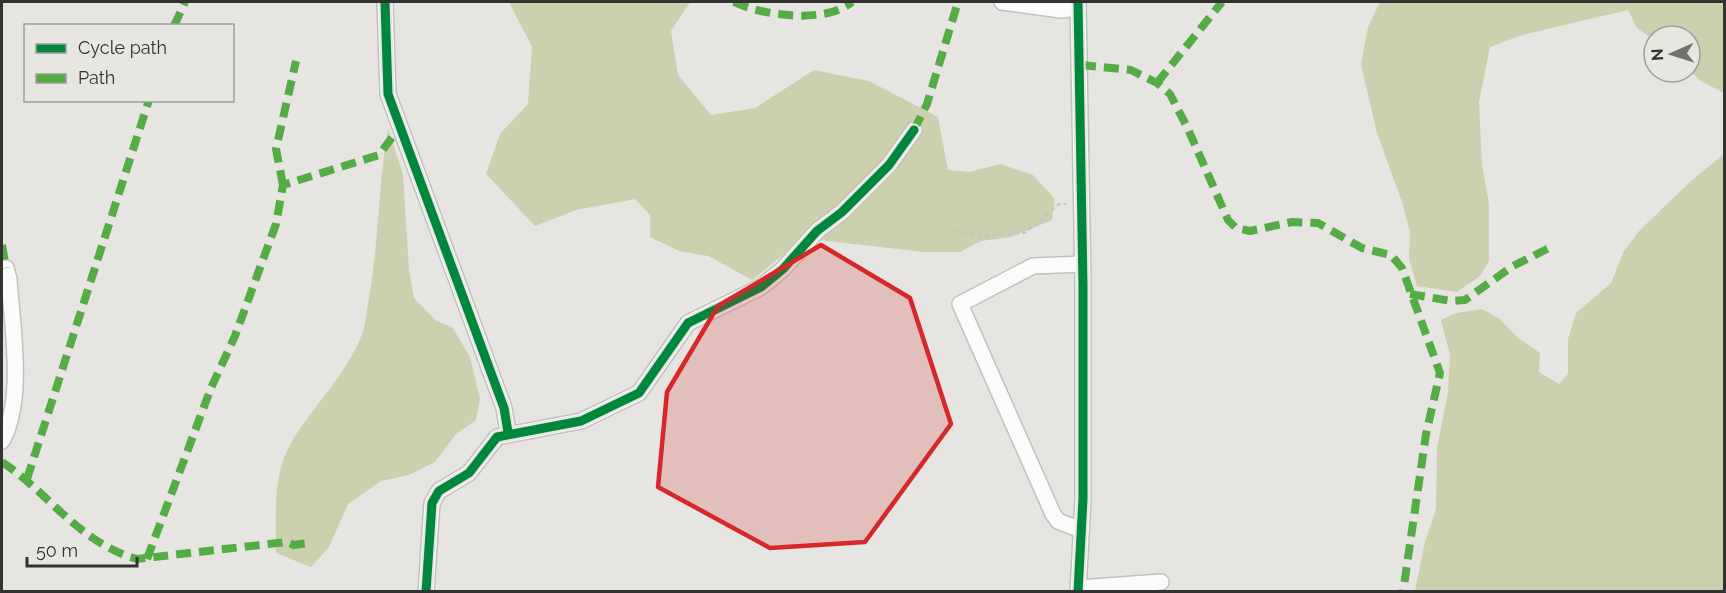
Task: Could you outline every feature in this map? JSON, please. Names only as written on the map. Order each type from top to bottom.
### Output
[{"type":"street","points":[[385,2],[388,94],[504,408],[508,432]]},
{"type":"street","points":[[1002,2],[1061,10],[1078,5],[1081,65],[1082,264],[1079,590],[1161,582]]},
{"type":"street","points":[[426,591],[432,503],[439,491],[469,473],[491,442],[508,432],[581,421],[639,393],[688,323],[760,287],[783,269],[817,231],[842,212],[889,165],[914,130]]},
{"type":"street","points":[[1081,530],[1058,521],[1053,514],[960,304],[1033,266],[1082,264]]},
{"type":"street","points":[[2,269],[6,268],[9,279],[14,381],[10,427],[2,441]]},
{"type":"path","points":[[955,231],[984,236],[1025,234],[1059,204],[1081,205]]},
{"type":"highlighted area","points":[[821,245],[910,298],[951,424],[865,542],[770,548],[658,487],[667,392],[718,306]]},
{"type":"green space","points":[[509,2],[690,2],[671,31],[678,75],[711,115],[755,108],[814,70],[869,81],[938,117],[948,170],[970,172],[1000,164],[1033,175],[1055,199],[1052,220],[1011,237],[981,241],[960,252],[924,252],[810,239],[789,250],[752,280],[708,256],[679,251],[650,237],[650,215],[635,199],[576,210],[535,226],[486,174],[500,134],[528,104],[532,47]]},
{"type":"green space","points":[[1380,2],[1724,2],[1724,93],[1702,82],[1702,24],[1642,24],[1642,32],[1637,28],[1628,10],[1522,35],[1490,47],[1479,102],[1482,165],[1489,204],[1489,261],[1480,276],[1457,292],[1417,286],[1409,259],[1410,232],[1402,202],[1377,133],[1361,65],[1368,27]]},
{"type":"green space","points":[[388,129],[403,174],[409,270],[414,298],[435,320],[452,327],[470,357],[480,399],[476,420],[456,434],[435,462],[409,475],[381,481],[348,504],[329,547],[311,567],[276,553],[278,481],[292,441],[348,363],[363,330],[372,277]]},
{"type":"green space","points":[[1724,154],[1724,591],[1415,591],[1425,542],[1436,509],[1437,448],[1448,392],[1450,355],[1441,320],[1456,313],[1482,309],[1500,319],[1517,337],[1540,353],[1539,372],[1559,384],[1568,374],[1568,339],[1576,313],[1611,283],[1624,251],[1640,230],[1691,181]]},
{"type":"marked path","points":[[175,24],[185,2]]},
{"type":"marked path","points":[[734,2],[761,11],[794,16],[827,13],[841,9],[852,2]]},
{"type":"marked path","points":[[914,130],[927,104],[958,2]]},
{"type":"marked path","points":[[1157,83],[1222,2]]},
{"type":"marked path","points":[[283,185],[276,149],[296,61]]},
{"type":"marked path","points":[[1081,65],[1131,70],[1157,83],[1170,94],[1228,220],[1236,228],[1250,231],[1292,222],[1318,223],[1362,248],[1391,255],[1402,268],[1440,373],[1426,434],[1403,592]]},
{"type":"marked path","points":[[27,479],[148,102]]},
{"type":"marked path","points":[[147,559],[211,388],[235,336],[276,224],[283,185],[379,155],[399,128]]},
{"type":"marked path","points":[[2,245],[6,268]]},
{"type":"marked path","points":[[1410,294],[1451,301],[1465,300],[1513,266],[1549,248]]},
{"type":"marked path","points":[[2,462],[35,488],[81,530],[117,552],[137,559],[286,542],[294,545],[309,543]]},
{"type":"cycle path","points":[[385,2],[388,94],[504,408],[508,432]]},
{"type":"cycle path","points":[[1078,2],[1083,286],[1083,499],[1078,592]]},
{"type":"cycle path","points":[[426,592],[432,503],[439,491],[469,473],[497,437],[581,421],[639,393],[688,323],[761,287],[783,269],[817,231],[842,212],[889,165],[914,130]]}]
